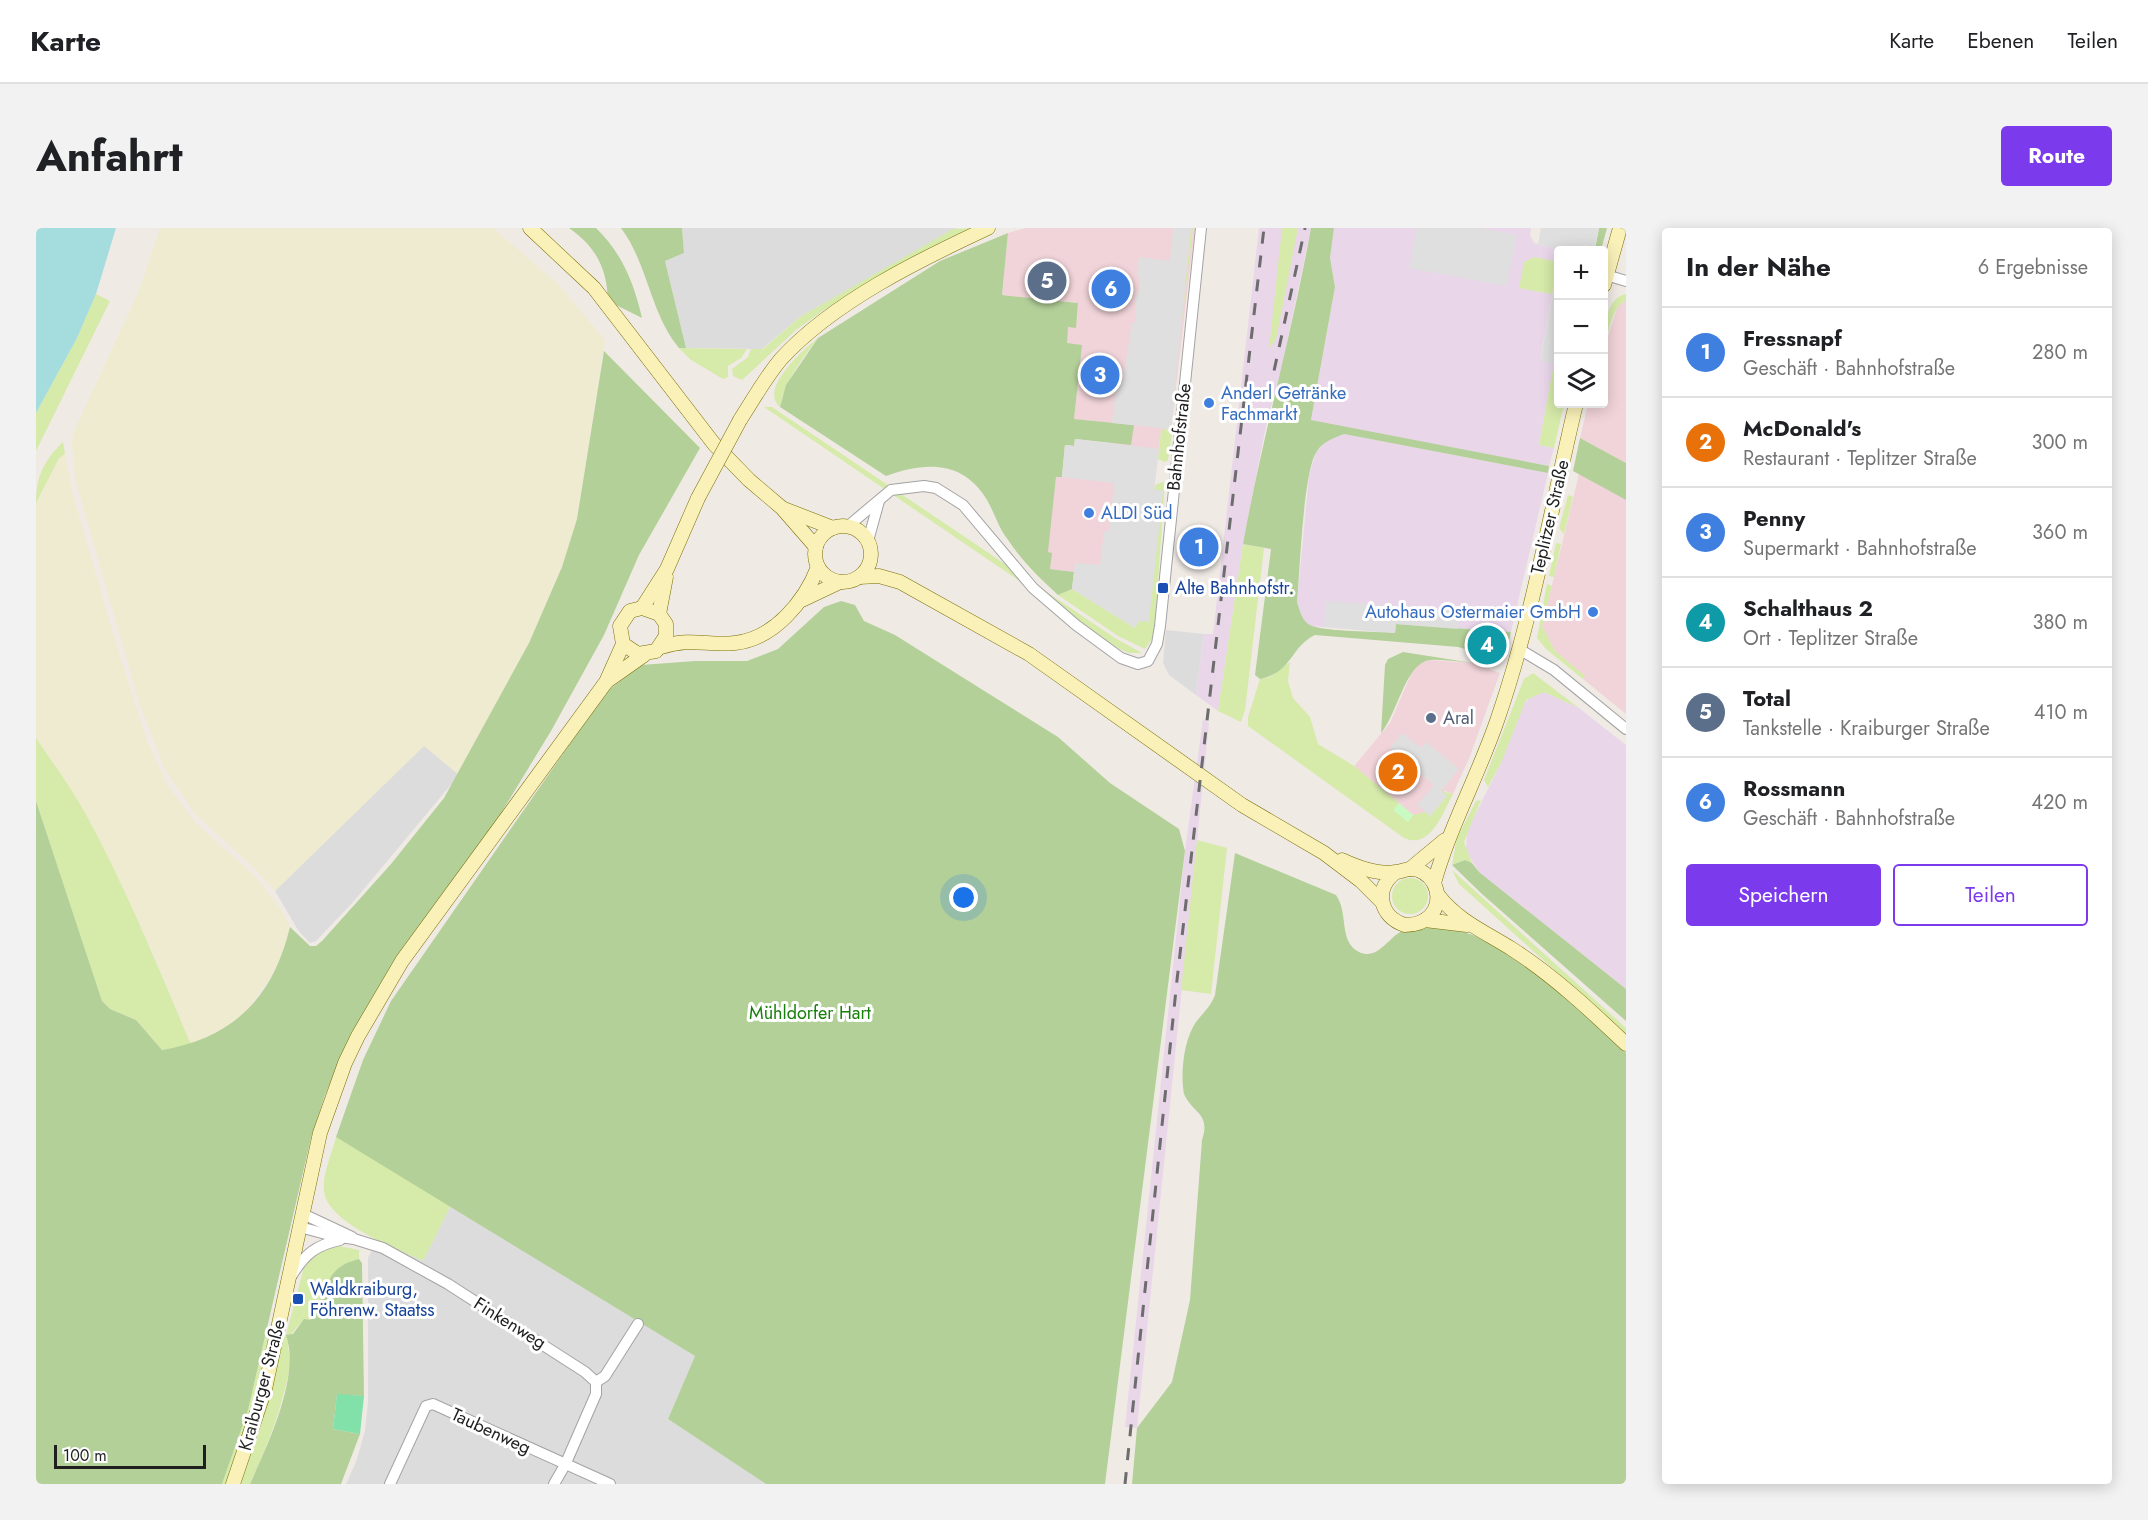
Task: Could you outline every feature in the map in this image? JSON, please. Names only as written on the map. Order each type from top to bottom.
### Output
[{"type":"main road","points":[[530,228],[594,288],[720,452],[782,508],[816,547]]},
{"type":"main road","points":[[642,608],[667,569],[698,498],[740,420],[782,358],[825,321],[894,276],[988,228]]},
{"type":"main road","points":[[1608,270],[1620,228]]},
{"type":"main road","name":"Teplitzer Straße","points":[[1436,889],[1449,833],[1497,719],[1519,649],[1575,408]]},
{"type":"main road","points":[[782,508],[859,531],[869,548],[900,582]]},
{"type":"main road","points":[[606,682],[644,655],[661,647],[692,640],[722,643],[749,640],[770,630],[800,601],[818,567],[816,547],[822,536],[840,527]]},
{"type":"main road","points":[[859,577],[868,567],[869,548]]},
{"type":"main road","points":[[818,567],[827,577],[840,582]]},
{"type":"main road","points":[[661,647],[666,636],[663,619],[667,569]]},
{"type":"main road","points":[[800,601],[840,582],[859,577],[879,576],[900,582],[1029,654],[1242,805],[1324,853],[1361,881],[1382,902],[1388,915],[1398,923],[1412,925],[1425,920],[1433,912],[1436,889]]},
{"type":"main road","points":[[644,655],[632,652],[623,644],[620,632],[622,620],[630,611],[642,608],[663,619],[692,640]]},
{"type":"main road","points":[[606,682],[623,644]]},
{"type":"main road","name":"Kraiburger Straße","points":[[233,1484],[265,1389],[320,1133],[349,1054],[381,995],[426,928],[606,682]]},
{"type":"main road","name":"Teplitzer Straße","points":[[1410,869],[1441,844],[1449,833]]},
{"type":"main road","points":[[1324,853],[1359,867],[1396,872],[1410,869],[1422,872],[1469,926],[1512,949],[1572,994],[1626,1044]]},
{"type":"main road","points":[[1382,902],[1383,888],[1396,872]]},
{"type":"main road","points":[[1425,920],[1469,926]]},
{"type":"street","name":"Bahnhofstraße","points":[[880,498],[891,490],[915,486],[936,489],[949,495],[977,520],[1033,588],[1076,625],[1131,663],[1143,663],[1153,656],[1160,626],[1201,228]]},
{"type":"street","points":[[1608,280],[1626,281]]},
{"type":"street","points":[[840,527],[880,498]]},
{"type":"street","points":[[869,548],[880,498]]},
{"type":"street","points":[[1519,649],[1554,670],[1626,729]]},
{"type":"street","name":"Finkenweg","points":[[301,1221],[336,1227],[351,1238],[383,1248],[447,1284],[585,1372],[596,1382]]},
{"type":"street","points":[[289,1280],[306,1254],[326,1243],[351,1238]]},
{"type":"street","points":[[554,1484],[565,1465],[596,1394],[596,1382],[605,1377],[638,1324]]},
{"type":"street","name":"Taubenweg","points":[[392,1483],[426,1406],[433,1404],[610,1484]]},
{"type":"shaded area","points":[[160,228],[493,228],[558,284],[605,340],[577,519],[562,567],[529,643],[459,775],[424,746],[275,891],[256,870],[195,814],[165,770],[139,703],[75,479],[72,441],[75,429],[139,291]]},
{"type":"shaded area","points":[[682,228],[958,228],[800,317],[762,349],[686,348],[665,261],[684,253]]},
{"type":"shaded area","points":[[1025,228],[1195,228],[1171,429],[1161,431],[1154,489],[1149,622],[1072,589],[1074,572],[1050,569],[1047,552],[1056,477],[1061,477],[1134,426],[1074,419],[1081,345],[1066,344],[1068,327],[1076,327],[1078,303],[1002,295],[1008,233]]},
{"type":"shaded area","points":[[1173,228],[1191,228],[1171,429],[1112,423],[1117,379],[1123,379],[1132,323],[1135,323],[1135,295],[1138,296],[1140,279],[1137,278],[1139,257],[1170,261]]},
{"type":"shaded area","points":[[1259,228],[1311,228],[1281,371],[1267,421],[1243,544],[1218,711],[1196,695],[1204,634],[1213,634]]},
{"type":"shaded area","points":[[1334,228],[1531,228],[1530,235],[1534,243],[1554,247],[1554,261],[1534,257],[1520,288],[1552,294],[1540,360],[1554,363],[1539,445],[1554,448],[1549,466],[1311,421],[1335,287],[1330,258]]},
{"type":"shaded area","points":[[1417,228],[1479,228],[1517,235],[1507,286],[1409,268]]},
{"type":"shaded area","points":[[1541,228],[1599,228],[1595,246],[1554,248],[1538,245]]},
{"type":"shaded area","points":[[1554,286],[1554,363],[1540,361]]},
{"type":"shaded area","points":[[1626,301],[1626,463],[1580,438],[1587,408],[1608,408],[1608,336],[1618,305]]},
{"type":"shaded area","points":[[1344,434],[1548,473],[1511,632],[1458,629],[1395,633],[1310,626],[1301,616],[1297,602],[1309,475],[1316,452],[1328,440]]},
{"type":"shaded area","points":[[1075,439],[1159,449],[1154,489],[1163,491],[1149,622],[1139,621],[1135,628],[1072,589],[1075,563],[1100,565],[1104,531],[1109,532],[1114,483],[1062,477],[1065,445],[1074,446]]},
{"type":"shaded area","points":[[65,454],[72,491],[115,640],[147,740],[168,786],[196,823],[257,878],[284,914],[290,927],[284,952],[272,975],[243,1016],[225,1030],[191,1045],[150,946],[106,854],[83,809],[36,738],[36,503],[59,458]]},
{"type":"shaded area","points":[[1579,474],[1626,500],[1626,714],[1583,679],[1585,676],[1555,651],[1542,626]]},
{"type":"shaded area","points":[[1326,601],[1460,611],[1458,629],[1396,624],[1395,633],[1324,627]]},
{"type":"shaded area","points":[[1166,630],[1204,634],[1196,695],[1169,675],[1163,663]]},
{"type":"shaded area","points":[[1430,660],[1473,663],[1500,673],[1470,756],[1453,794],[1445,791],[1430,816],[1413,815],[1354,766],[1390,723],[1412,672],[1419,663]]},
{"type":"shaded area","points":[[1544,692],[1579,708],[1626,745],[1626,989],[1479,872],[1466,851],[1467,831],[1501,763],[1522,705],[1534,694]]},
{"type":"shaded area","points":[[1203,719],[1209,723],[1137,1428],[1125,1427],[1185,851]]},
{"type":"shaded area","points":[[1402,733],[1421,748],[1426,742],[1459,769],[1441,791],[1447,796],[1430,816],[1417,805],[1434,785],[1390,748]]},
{"type":"shaded area","points":[[424,745],[459,775],[353,902],[316,941],[310,943],[298,930],[275,891]]},
{"type":"shaded area","points":[[451,1205],[695,1356],[668,1419],[766,1484],[346,1484],[356,1462],[365,1431],[368,1402],[368,1258],[378,1239],[423,1261]]},
{"type":"green space","points":[[569,228],[596,228],[605,238],[626,269],[642,318],[608,301],[605,278],[598,259],[586,243]]},
{"type":"green space","points":[[621,228],[682,228],[684,253],[665,261],[686,348],[679,348],[669,334],[637,257]]},
{"type":"green space","points":[[975,228],[824,310],[796,330],[742,380],[733,376],[732,369],[748,357],[751,349],[763,349],[800,317],[953,229]]},
{"type":"green space","points":[[1191,228],[1193,228],[1180,337]]},
{"type":"green space","points":[[1282,228],[1298,228],[1276,339],[1269,349]]},
{"type":"green space","points":[[1311,228],[1334,228],[1330,258],[1335,287],[1311,420],[1549,466],[1548,473],[1344,434],[1326,442],[1317,451],[1312,462],[1305,500],[1297,602],[1302,616],[1312,626],[1330,629],[1395,633],[1396,624],[1511,632],[1509,640],[1473,639],[1472,651],[1458,647],[1315,635],[1300,646],[1279,671],[1260,679],[1255,675],[1271,549],[1243,544]]},
{"type":"green space","points":[[1599,228],[1607,228],[1602,246],[1596,246]]},
{"type":"green space","points":[[1008,233],[1002,295],[1078,303],[1076,328],[1068,327],[1067,343],[1082,345],[1074,419],[1134,425],[1131,445],[1075,439],[1074,446],[1065,445],[1062,477],[1056,477],[1048,552],[1052,553],[1050,569],[1074,572],[1072,589],[1058,595],[1018,553],[1003,533],[987,500],[967,477],[955,471],[929,467],[915,468],[886,476],[780,407],[786,385],[818,338],[940,261]]},
{"type":"green space","points":[[1534,257],[1554,261],[1552,294],[1519,288],[1524,262]]},
{"type":"green space","points":[[96,294],[110,301],[36,451],[36,413],[77,338]]},
{"type":"green space","points":[[1626,294],[1626,301],[1621,303],[1614,314],[1608,333],[1608,313],[1619,297]]},
{"type":"green space","points":[[818,338],[790,379],[780,407],[775,399],[775,390],[779,380],[794,360]]},
{"type":"green space","points":[[679,348],[747,349],[741,358],[728,366],[728,377],[723,379],[691,360]]},
{"type":"green space","points":[[604,351],[700,448],[639,555],[604,635],[551,731],[495,823],[342,1055],[325,1095],[311,1138],[248,1410],[222,1484],[36,1484],[36,801],[102,1001],[110,1009],[136,1020],[162,1050],[210,1036],[229,1025],[261,994],[283,952],[290,927],[310,946],[316,946],[322,941],[391,864],[444,798],[529,643],[562,567],[577,519]]},
{"type":"green space","points":[[1554,363],[1554,408],[1563,408],[1554,448],[1539,445]]},
{"type":"green space","points":[[764,407],[772,407],[1115,638],[1142,653],[1128,653],[1118,648]]},
{"type":"green space","points":[[1164,428],[1172,434],[1168,460],[1165,462],[1158,459],[1161,431]]},
{"type":"green space","points":[[1580,438],[1626,463],[1626,500],[1573,471]]},
{"type":"green space","points":[[63,442],[65,454],[59,458],[36,503],[42,470],[51,455]]},
{"type":"green space","points":[[1165,483],[1155,624],[1152,639],[1145,649],[1118,636],[1058,595],[1072,589],[1135,628],[1139,621],[1163,491],[1154,490],[1155,485]]},
{"type":"green space","points":[[1568,495],[1573,497],[1564,534],[1559,528]]},
{"type":"green space","points":[[1556,543],[1561,544],[1554,577],[1549,576]]},
{"type":"green space","points":[[1243,544],[1264,548],[1245,710],[1241,722],[1218,711]]},
{"type":"green space","points":[[1547,584],[1552,586],[1542,626],[1555,651],[1585,676],[1583,679],[1546,649],[1537,638]]},
{"type":"green space","name":"Mühldorfer Hart","points":[[841,601],[855,605],[864,621],[895,635],[1058,737],[1110,783],[1179,829],[1185,851],[1105,1484],[766,1484],[668,1419],[695,1356],[336,1137],[363,1060],[391,1001],[606,692],[641,665],[695,661],[747,661],[778,649],[824,607]]},
{"type":"green space","points":[[1403,652],[1473,663],[1430,660],[1421,663],[1408,679],[1381,733],[1385,665],[1388,659]]},
{"type":"green space","points":[[1290,662],[1288,681],[1293,698],[1310,717],[1318,744],[1354,766],[1399,803],[1394,810],[1408,822],[1413,815],[1425,812],[1430,816],[1447,796],[1441,791],[1453,794],[1429,834],[1422,839],[1404,838],[1248,726],[1248,717],[1260,679],[1270,677]]},
{"type":"green space","points":[[1533,673],[1579,708],[1544,692],[1526,700],[1501,763],[1488,787],[1484,780],[1524,679]]},
{"type":"green space","points":[[36,738],[73,792],[99,839],[140,926],[191,1045],[162,1050],[136,1020],[110,1009],[102,1001],[36,801]]},
{"type":"green space","points":[[1481,800],[1464,842],[1472,863],[1465,860],[1452,865],[1457,838],[1476,801]]},
{"type":"green space","points":[[1399,803],[1413,815],[1408,822],[1393,810]]},
{"type":"green space","points":[[1197,840],[1227,848],[1211,994],[1181,990]]},
{"type":"green space","points":[[1235,853],[1336,895],[1340,902],[1348,941],[1359,952],[1371,954],[1382,948],[1397,934],[1412,928],[1451,929],[1478,937],[1533,970],[1584,1013],[1626,1053],[1626,1484],[1132,1484],[1137,1428],[1172,1382],[1190,1300],[1204,1124],[1200,1114],[1184,1094],[1183,1066],[1188,1037],[1215,995]]},
{"type":"green space","points":[[1465,860],[1472,863],[1479,872],[1626,989],[1626,1021],[1452,865]]},
{"type":"green space","points":[[1452,870],[1626,1028],[1626,1035],[1459,884]]},
{"type":"green space","points":[[1410,878],[1422,884],[1428,896],[1422,908],[1410,914],[1398,908],[1392,896],[1398,884]]},
{"type":"green space","points":[[336,1137],[451,1205],[423,1261],[381,1242],[350,1224],[328,1203],[324,1191],[324,1178]]},
{"type":"green space","points":[[339,1246],[359,1250],[359,1259],[347,1263],[332,1275],[310,1320],[304,1320],[291,1336],[290,1365],[279,1411],[250,1484],[222,1484],[248,1410],[266,1333],[286,1335],[305,1263],[321,1249]]},
{"type":"green space","points":[[359,1259],[362,1263],[364,1396],[337,1395],[333,1429],[360,1434],[341,1484],[250,1484],[273,1431],[286,1390],[289,1352],[286,1335],[293,1334],[304,1319],[310,1320],[321,1301],[327,1284],[338,1269]]},
{"type":"green space","points":[[337,1394],[364,1396],[360,1434],[333,1429]]},
{"type":"water","points":[[36,228],[116,228],[96,294],[77,338],[36,413]]},
{"type":"railway","points":[[1125,1484],[1177,980],[1264,228]]},
{"type":"railway","points":[[1269,394],[1305,228]]},
{"type":"place","name":"Total","points":[[1047,281]]},
{"type":"place","name":"Rossmann","points":[[1111,289]]},
{"type":"place","name":"Penny","points":[[1100,375]]},
{"type":"place","name":"Anderl Getränke Fachmarkt","points":[[1209,403]]},
{"type":"place","name":"ALDI Süd","points":[[1089,513]]},
{"type":"place","name":"Fressnapf","points":[[1199,547]]},
{"type":"place","name":"Alte Bahnhofstr.","points":[[1163,588]]},
{"type":"place","name":"Autohaus Ostermaier GmbH","points":[[1593,612]]},
{"type":"place","name":"Schalthaus 2","points":[[1487,645]]},
{"type":"place","name":"Aral","points":[[1431,718]]},
{"type":"place","name":"McDonald's","points":[[1398,772]]},
{"type":"place","name":"Waldkraiburg, Föhrenw. Staatss","points":[[298,1299]]}]
